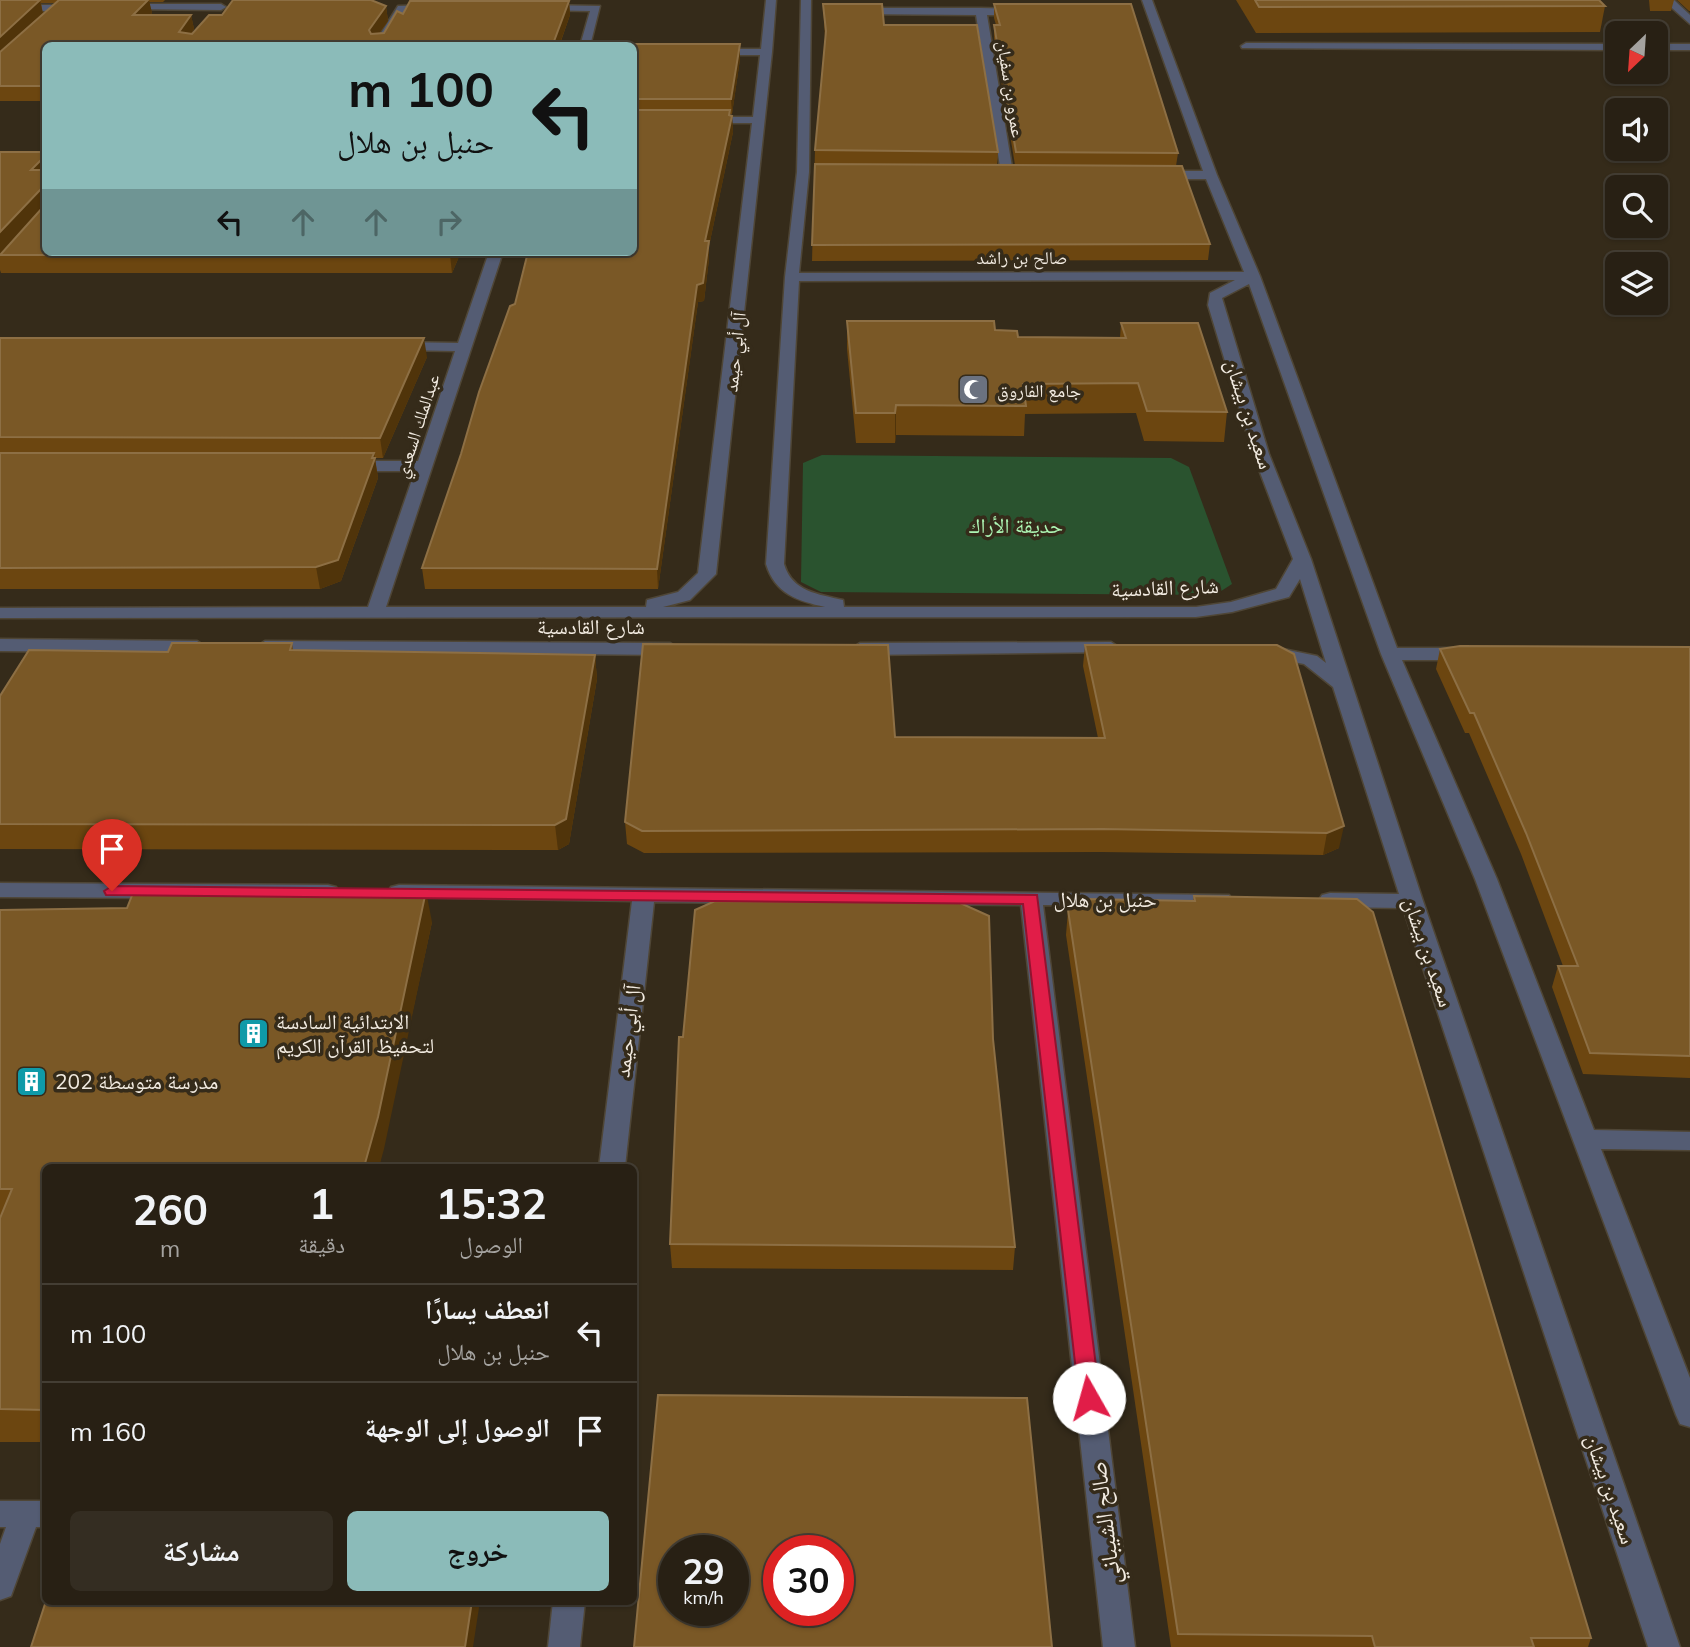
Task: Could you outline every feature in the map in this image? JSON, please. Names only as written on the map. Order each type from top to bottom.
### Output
[{"type":"street","name":"آل أبي حيمد","points":[[589,613],[684,596],[707,574],[715,524],[771,0]]},
{"type":"street","points":[[1668,0],[1690,21]]},
{"type":"street","points":[[113,8],[224,4]]},
{"type":"street","points":[[213,17],[224,4]]},
{"type":"street","points":[[810,7],[810,173],[792,277],[777,573],[787,588],[800,595],[877,613]]},
{"type":"street","points":[[0,8],[86,8]]},
{"type":"street","points":[[49,17],[59,8]]},
{"type":"street","points":[[381,42],[402,8],[443,8]]},
{"type":"street","points":[[526,8],[596,8],[585,42]]},
{"type":"street","points":[[1145,8],[1253,276],[1390,654],[1486,879],[1690,1415]]},
{"type":"street","points":[[846,11],[1033,12]]},
{"type":"street","name":"عمرو بن سفيان","points":[[981,11],[1007,173]]},
{"type":"street","points":[[1246,46],[1605,47]]},
{"type":"street","points":[[1668,47],[1690,47]]},
{"type":"street","points":[[700,52],[767,52]]},
{"type":"street","points":[[697,120],[760,120]]},
{"type":"street","points":[[1143,175],[1211,175]]},
{"type":"street","name":"عبدالملك السعدي","points":[[375,614],[495,256]]},
{"type":"street","name":"صالح بن راشد","points":[[792,277],[1253,276]]},
{"type":"street","name":"سعيد بن بيشان","points":[[1253,276],[1215,296],[1215,305],[1261,454],[1301,559],[1412,901],[1664,1647]]},
{"type":"street","points":[[381,346],[463,347]]},
{"type":"street","points":[[328,466],[424,466]]},
{"type":"street","name":"شارع القادسية","points":[[0,613],[1196,612],[1232,607],[1283,593],[1301,559]]},
{"type":"street","points":[[2,649],[214,647]]},
{"type":"street","name":"شارع القادسية","points":[[242,647],[686,649]]},
{"type":"street","points":[[836,649],[1124,648]]},
{"type":"street","points":[[1254,650],[1310,660],[1342,684]]},
{"type":"street","points":[[1390,654],[1485,653]]},
{"type":"street","points":[[0,890],[349,892]]},
{"type":"street","name":"حنبل بن هلال","points":[[377,892],[1249,900]]},
{"type":"street","name":"آل أبي حيمد","points":[[612,1164],[645,894]]},
{"type":"street","name":"صالح الشيباني","points":[[1031,899],[1119,1647]]},
{"type":"street","points":[[1303,900],[1412,901]]},
{"type":"street","points":[[1583,1139],[1690,1142]]},
{"type":"street","points":[[0,1586],[24,1514]]},
{"type":"street","points":[[564,1647],[569,1605]]},
{"type":"green space","name":"حديقة الأراك","points":[[822,455],[1171,458],[1189,467],[1232,584],[1215,595],[821,592],[801,582],[803,463]]},
{"type":"building","points":[[0,0],[40,0],[0,37]]},
{"type":"building","points":[[59,0],[148,0],[133,15],[191,15],[179,32],[192,34],[209,15],[222,15],[233,0],[371,0],[386,6],[369,30],[371,34],[384,33],[397,11],[403,14],[410,1],[569,1],[554,42],[42,42],[42,86],[0,86],[0,52]]},
{"type":"building","points":[[1255,0],[1599,0],[1605,6],[1259,7]]},
{"type":"building","points":[[823,4],[882,4],[884,25],[977,25],[998,152],[815,150],[826,31]]},
{"type":"building","points":[[994,4],[1131,4],[1178,153],[1016,152],[994,25],[1000,25]]},
{"type":"building","points":[[637,44],[740,44],[731,99],[637,99]]},
{"type":"building","points":[[637,110],[730,110],[729,115],[732,116],[705,241],[709,241],[703,283],[697,285],[657,569],[422,568],[479,392],[510,306],[515,304],[527,256],[637,256]]},
{"type":"building","points":[[0,152],[42,152],[42,159],[31,170],[42,170],[42,191],[40,190],[0,232]]},
{"type":"building","points":[[815,164],[1182,166],[1210,244],[812,245]]},
{"type":"building","points":[[42,208],[42,255],[0,255]]},
{"type":"building","points":[[847,321],[994,321],[995,330],[1017,331],[1018,337],[1126,338],[1121,323],[1198,323],[1227,412],[1147,411],[1138,383],[1023,384],[1026,406],[896,405],[895,413],[856,413]]},
{"type":"building","points":[[0,338],[424,338],[380,438],[0,437]]},
{"type":"building","points":[[0,453],[374,453],[372,458],[375,458],[338,560],[316,567],[0,568]]},
{"type":"building","points":[[172,643],[292,643],[290,650],[595,655],[566,819],[555,825],[0,824],[0,696],[29,650],[168,652]]},
{"type":"building","points":[[643,644],[888,645],[895,737],[1105,738],[1085,645],[1277,645],[1294,654],[1344,826],[1327,833],[1103,829],[642,831],[625,822]]},
{"type":"building","points":[[1460,646],[1690,647],[1690,1056],[1590,1053],[1558,966],[1578,966],[1526,833],[1474,713],[1470,713],[1440,649]]},
{"type":"building","points":[[426,891],[378,1117],[365,1164],[42,1164],[42,1410],[0,1409],[0,1218],[12,1189],[0,1189],[0,910],[127,908],[133,893]]},
{"type":"building","points":[[1194,896],[1357,899],[1373,912],[1591,1638],[1531,1638],[1534,1647],[1375,1647],[1372,1636],[1178,1634],[1068,910],[1085,899],[1195,901]]},
{"type":"building","points":[[715,901],[958,902],[989,916],[993,1039],[1015,1247],[670,1244],[679,1037],[683,1037],[695,910]]},
{"type":"building","points":[[658,1395],[1027,1398],[1052,1647],[634,1647]]},
{"type":"building","points":[[45,1605],[471,1605],[465,1647],[31,1647]]},
{"type":"place","name":"جامع الفاروق","points":[[974,390]]},
{"type":"place","name":"الابتدائية السادسة لتحفيظ القرآن الكريم","points":[[253,1033]]},
{"type":"place","name":"مدرسة متوسطة 202","points":[[32,1081]]},
{"type":"route","points":[[112,891],[587,893],[1031,899],[1089,1398]]}]
